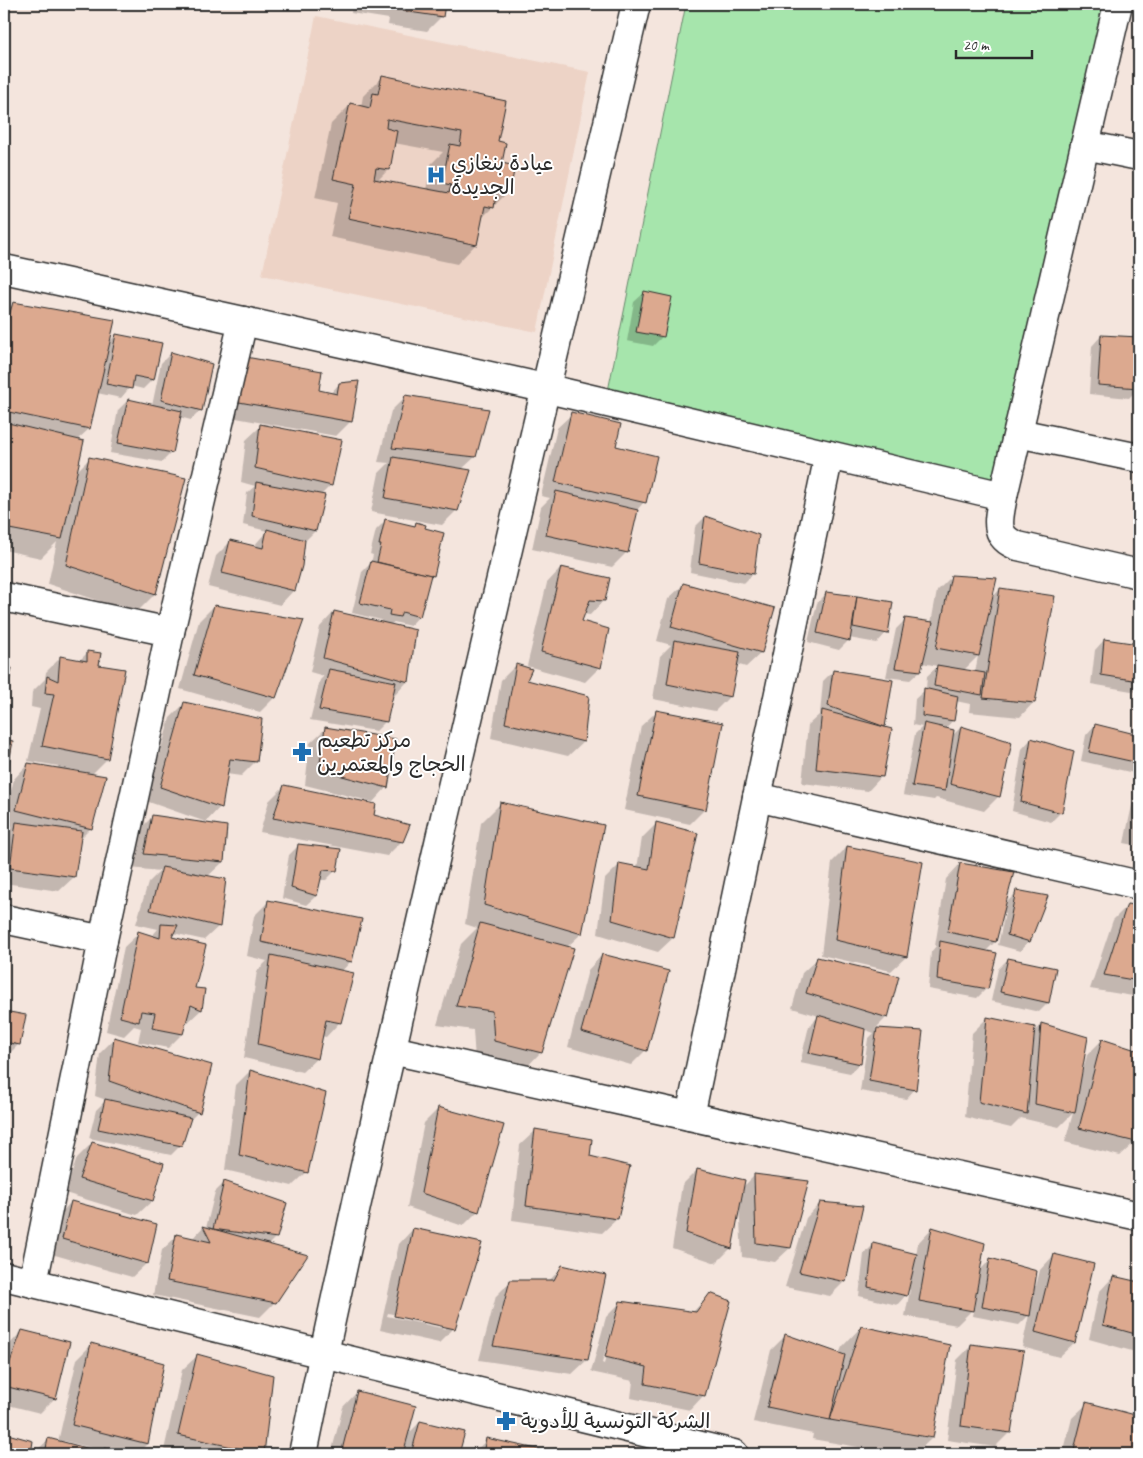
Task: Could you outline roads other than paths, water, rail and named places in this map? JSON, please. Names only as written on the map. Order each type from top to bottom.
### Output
[{"type":"street","points":[[302,1454],[323,1353],[544,388],[636,4]]},
{"type":"street","points":[[1118,4],[1003,496],[999,527],[1002,537],[1009,543],[1050,555],[1139,574]]},
{"type":"street","points":[[1085,145],[1139,156]]},
{"type":"street","points":[[4,270],[544,388],[1003,496]]},
{"type":"street","points":[[33,1283],[103,940],[170,632],[243,321]]},
{"type":"street","points":[[1018,433],[1139,458]]},
{"type":"street","points":[[690,1116],[829,455]]},
{"type":"street","points":[[4,597],[170,632]]},
{"type":"street","points":[[757,798],[1139,885]]},
{"type":"street","points":[[4,919],[103,940]]},
{"type":"street","points":[[392,1050],[1139,1216]]},
{"type":"street","points":[[4,1276],[734,1454]]},
{"type":"place","name":"عيادة بنغازي الجديدة","points":[[436,175]]},
{"type":"place","name":"مركز تطعيم الحجاج والمعتمرين","points":[[302,752]]},
{"type":"place","name":"الشركة التونسية للأدوية","points":[[506,1421]]}]
